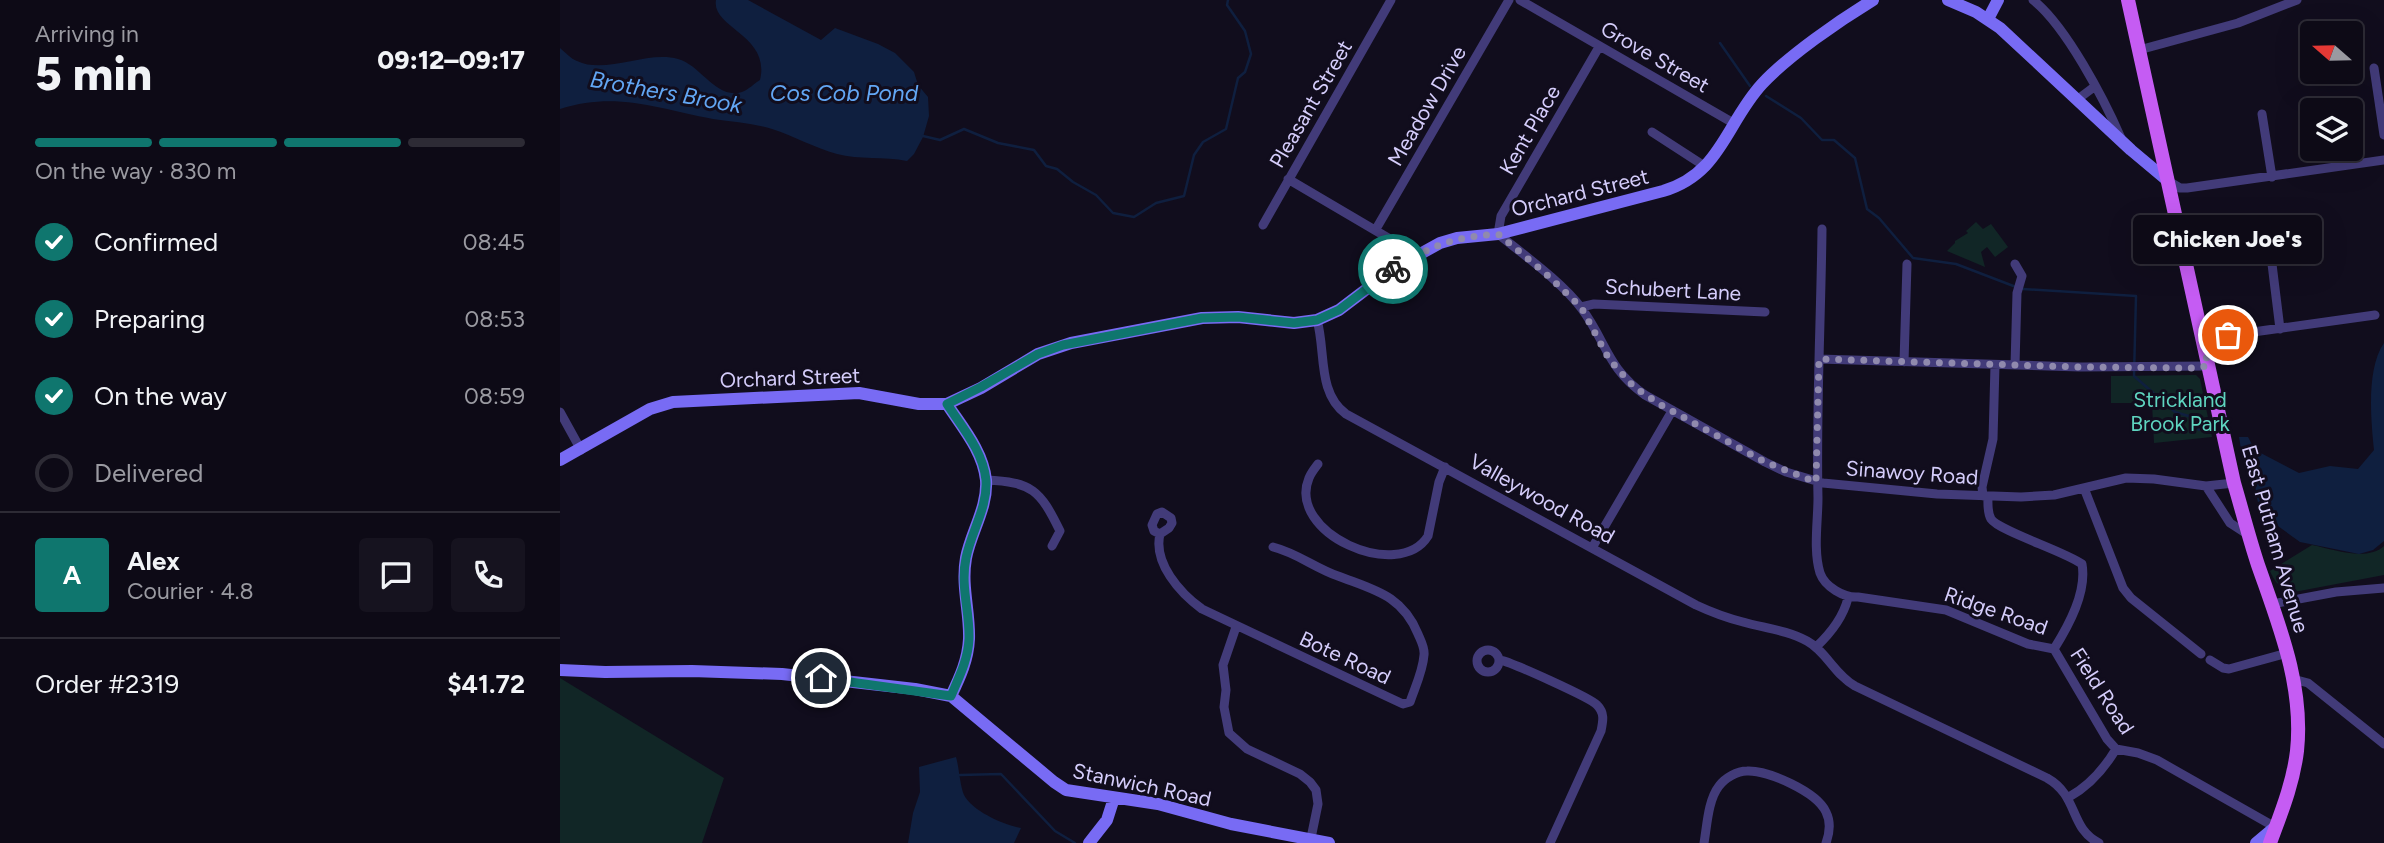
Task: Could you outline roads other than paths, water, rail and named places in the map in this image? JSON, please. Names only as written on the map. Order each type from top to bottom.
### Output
[{"type":"main road","name":"East Putnam Avenue","points":[[2128,0],[2234,483],[2293,678],[2298,713],[2297,751],[2288,793],[2270,843]]},
{"type":"street","name":"Pleasant Street","points":[[1263,225],[1391,0]]},
{"type":"street","name":"Meadow Drive","points":[[1376,229],[1509,0]]},
{"type":"street","name":"Grove Street","points":[[1520,0],[1735,124]]},
{"type":"street","name":"Orchard Street","points":[[560,460],[650,409],[673,402],[859,393],[919,404],[947,404],[1038,354],[1063,345],[1202,318],[1238,317],[1294,323],[1317,320],[1339,310],[1417,255],[1449,240],[1498,234],[1671,189],[1691,179],[1706,167],[1756,91],[1773,74],[1873,0]]},
{"type":"street","points":[[1948,0],[1988,19],[2123,143],[2180,188],[2384,160]]},
{"type":"street","points":[[1988,19],[1998,0]]},
{"type":"street","points":[[2033,0],[2057,24],[2111,115],[2123,143]]},
{"type":"street","points":[[2139,50],[2238,23],[2297,0]]},
{"type":"street","name":"Kent Place","points":[[1498,234],[1500,216],[1599,47]]},
{"type":"street","points":[[2374,68],[2384,135]]},
{"type":"street","points":[[2078,99],[2094,87]]},
{"type":"street","points":[[2262,114],[2272,177]]},
{"type":"street","points":[[1653,132],[1706,167]]},
{"type":"street","points":[[1288,179],[1417,255]]},
{"type":"street","points":[[1816,647],[1836,625],[1848,598],[1825,583],[1819,570],[1816,482],[1822,229]]},
{"type":"street","name":"Sinawoy Road","points":[[1498,234],[1581,307],[1609,359],[1640,392],[1765,462],[1816,482],[1985,496],[2046,496],[2134,478],[2206,486],[2234,483]]},
{"type":"street","points":[[2271,256],[2280,329]]},
{"type":"street","points":[[1904,362],[1908,264]]},
{"type":"street","points":[[2015,264],[2022,276],[2018,289],[2015,365]]},
{"type":"street","name":"Schubert Lane","points":[[1581,307],[1594,304],[1765,312]]},
{"type":"street","points":[[2203,339],[2375,315]]},
{"type":"street","name":"Valleywood Road","points":[[1317,320],[1328,390],[1339,409],[1716,614],[1797,636],[1816,647],[1846,681],[2047,778],[2060,786],[2069,797],[2081,827],[2091,839],[2099,843]]},
{"type":"street","points":[[1819,359],[2136,368],[2208,366]]},
{"type":"street","points":[[1985,496],[1982,487],[1993,439],[1995,365]]},
{"type":"street","points":[[560,670],[782,674],[951,696],[965,663],[969,643],[964,569],[982,508],[986,480],[975,445],[947,404]]},
{"type":"street","points":[[1592,548],[1672,411]]},
{"type":"street","points":[[560,412],[581,450]]},
{"type":"street","points":[[1318,464],[1308,479],[1306,495],[1321,527],[1330,536],[1345,544],[1384,554],[1411,551],[1424,543],[1445,467]]},
{"type":"street","points":[[986,480],[1022,484],[1041,496],[1060,531],[1052,545]]},
{"type":"street","points":[[2206,486],[2230,523],[2248,534]]},
{"type":"street","points":[[2084,488],[2123,587],[2131,598],[2201,654]]},
{"type":"street","name":"Field Road","points":[[1985,496],[1989,512],[1998,526],[2045,544],[2082,564],[2084,578],[2080,591],[2054,649],[2116,750],[2138,753],[2157,760],[2275,827]]},
{"type":"street","name":"Bote Road","points":[[1160,534],[1158,553],[1183,594],[1202,609],[1388,698],[1403,704],[1410,702],[1425,651],[1416,630],[1399,604],[1378,591],[1337,576],[1286,550],[1273,547]]},
{"type":"street","points":[[2272,604],[2336,592],[2384,588]]},
{"type":"street","name":"Ridge Road","points":[[1848,598],[1858,597],[1946,610],[2028,644],[2054,649]]},
{"type":"street","points":[[1236,627],[1223,665],[1225,715],[1229,733],[1247,749],[1300,774],[1310,782],[1316,790],[1318,804],[1311,838]]},
{"type":"street","points":[[2210,660],[2229,669],[2287,653]]},
{"type":"street","points":[[1500,660],[1515,664],[1597,704],[1604,717],[1601,731],[1549,843]]},
{"type":"street","points":[[2293,678],[2314,688],[2384,744]]},
{"type":"street","name":"Stanwich Road","points":[[951,696],[1058,785],[1077,793],[1158,804],[1245,827],[1329,843]]},
{"type":"street","points":[[2069,797],[2088,785],[2116,750]]},
{"type":"street","points":[[1704,843],[1714,794],[1723,781],[1749,771],[1774,777],[1814,797],[1828,816],[1829,831],[1826,843]]},
{"type":"street","points":[[1092,839],[1109,817],[1114,798]]},
{"type":"street","points":[[2256,843],[2275,827]]},
{"type":"water","name":"Cos Cob Pond","points":[[716,0],[748,0],[821,40],[835,28],[895,53],[914,72],[918,85],[928,97],[929,116],[923,137],[914,154],[907,161],[845,156],[765,127],[637,104],[600,102],[560,109],[560,48],[575,60],[588,65],[614,64],[653,57],[678,59],[686,62],[724,91],[742,92],[749,88],[760,80],[761,65],[757,52],[750,42],[722,18],[717,10]]},
{"type":"water","points":[[2384,343],[2384,541],[2373,550],[2359,554],[2300,542],[2264,516],[2239,437],[2248,437],[2255,450],[2299,473],[2330,466],[2358,469],[2374,450],[2372,380],[2374,366]]},
{"type":"water","points":[[956,757],[961,787],[968,801],[989,816],[1021,828],[1014,843],[908,843],[920,792],[919,767]]},
{"type":"waterway","name":"Brothers Brook","points":[[923,136],[940,140],[964,129],[998,143],[1034,150],[1046,166],[1057,169],[1096,195],[1113,213],[1134,217],[1156,203],[1184,196],[1194,155],[1203,142],[1226,129],[1238,78],[1245,72],[1251,54],[1245,31],[1227,5],[1228,0]]},
{"type":"waterway","name":"Brothers Brook","points":[[1720,43],[1750,86]]},
{"type":"waterway","name":"Brothers Brook","points":[[1766,96],[1801,118],[1822,140],[1834,140],[1855,158],[1867,209],[1879,218],[1913,258],[1956,264],[2016,287]]},
{"type":"waterway","name":"Brothers Brook","points":[[2023,289],[2136,296],[2134,376],[2175,412],[2192,417],[2199,430]]},
{"type":"waterway","points":[[960,775],[1001,774],[1055,831],[1075,843]]},
{"type":"place","name":"Chicken Joe's","points":[[2228,335]]},
{"type":"park label","name":"Strickland Brook Park","points":[[2180,412]]}]
